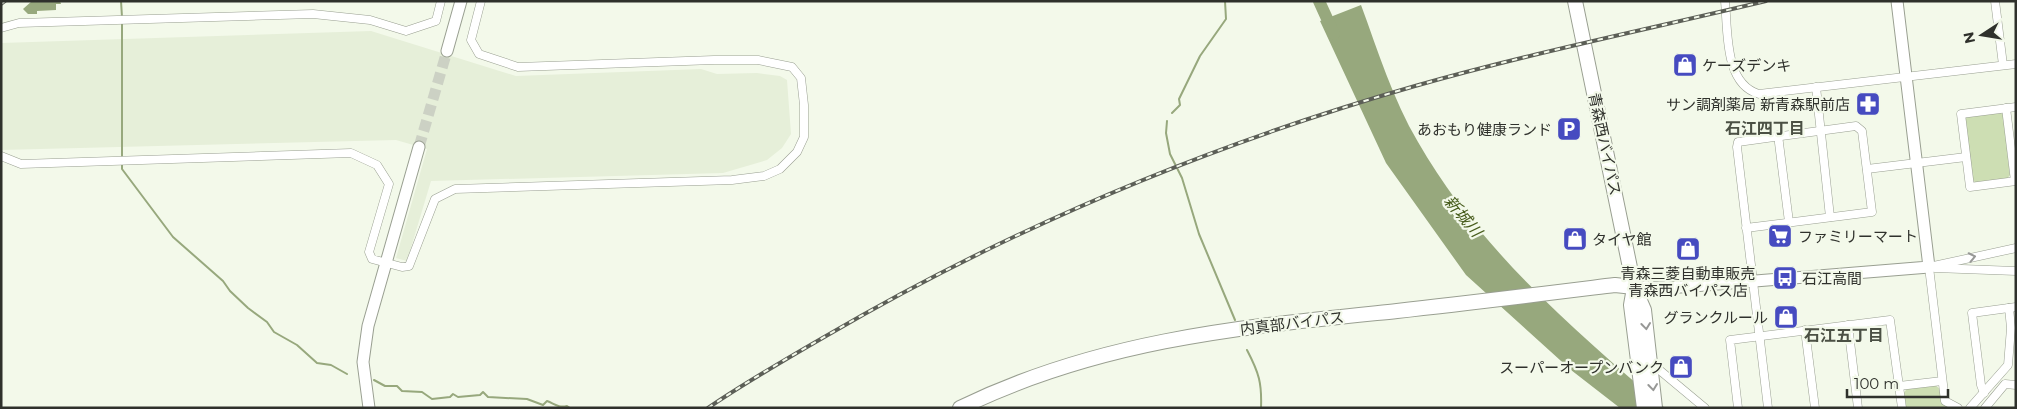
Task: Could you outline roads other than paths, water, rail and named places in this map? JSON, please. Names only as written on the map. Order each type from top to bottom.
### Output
[{"type":"highway","name":"青森西バイパス","points":[[1575,1],[1634,287],[1631,305],[1656,408]]},
{"type":"highway","name":"内真部バイパス","points":[[960,408],[1034,376],[1089,358],[1156,341],[1250,327],[1481,302],[1615,285],[1634,287]]},
{"type":"highway","name":"青森西バイパス","points":[[1644,408],[1646,361]]},
{"type":"street","points":[[1,28],[19,23],[313,14],[370,20],[406,31],[436,21],[441,1]]},
{"type":"street","points":[[447,51],[461,1]]},
{"type":"street","points":[[1,156],[21,164],[351,153],[377,165],[389,184],[369,252],[372,259],[402,267],[409,266],[435,199],[454,189],[732,180],[764,176],[780,169],[797,152],[804,137],[802,78],[792,67],[758,60],[714,60],[518,67],[479,54],[471,40],[482,1]]},
{"type":"street","points":[[1725,1],[1734,75],[1744,88],[1758,94],[2016,64]]},
{"type":"street","points":[[1897,1],[1942,381],[1945,401],[1958,408]]},
{"type":"street","points":[[1995,1],[2003,65]]},
{"type":"street","points":[[1816,87],[1830,218]]},
{"type":"street","points":[[2006,108],[2013,145],[2015,181],[1970,187],[1961,114],[2006,108],[2016,107]]},
{"type":"street","points":[[1746,228],[1872,212],[1860,127],[1778,135],[1738,142],[1746,228],[1768,408]]},
{"type":"street","points":[[1778,135],[1789,222]]},
{"type":"street","points":[[369,408],[364,369],[365,345],[386,262],[419,147]]},
{"type":"street","points":[[1867,169],[1966,157]]},
{"type":"street","points":[[1929,267],[2016,248]]},
{"type":"street","points":[[1634,287],[1668,288],[1929,267],[2016,271]]},
{"type":"street","points":[[1970,408],[1984,393],[2008,365],[2013,307],[1972,313],[1981,385],[1984,393]]},
{"type":"street","points":[[1738,408],[1730,340],[1890,320],[1902,408]]},
{"type":"street","points":[[1848,325],[1858,408]]},
{"type":"street","points":[[1805,330],[1815,408]]},
{"type":"street","points":[[1646,361],[1705,408]]},
{"type":"street","points":[[1899,386],[1942,381]]},
{"type":"street","points":[[1985,408],[2005,384],[2016,385]]},
{"type":"water","points":[[32,1],[60,1],[61,4],[56,4],[56,10],[37,11],[37,14],[28,14],[23,9]]},
{"type":"water","points":[[1361,5],[1386,75],[1409,126],[1443,181],[1470,218],[1530,286],[1596,348],[1665,408],[1620,408],[1571,370],[1466,275],[1386,163],[1320,21]]},
{"type":"waterway","points":[[121,1],[122,17]]},
{"type":"waterway","points":[[1172,113],[1180,105],[1179,99],[1200,56],[1226,19],[1225,1]]},
{"type":"waterway","name":"新城川","points":[[1319,1],[1334,34]]},
{"type":"waterway","points":[[122,22],[122,159]]},
{"type":"waterway","points":[[1167,121],[1166,133],[1170,154],[1182,178],[1199,234],[1235,320]]},
{"type":"waterway","points":[[122,164],[122,169],[173,237],[223,281],[230,291],[248,308],[267,322],[274,332],[297,345],[317,363],[331,365],[347,374]]},
{"type":"waterway","points":[[1247,350],[1259,378],[1261,408]]},
{"type":"waterway","points":[[374,380],[385,386],[397,386],[402,391],[422,392],[432,399],[450,397],[453,394],[458,397],[480,395],[483,392],[488,397],[527,399],[543,405],[547,401],[570,408]]},
{"type":"tunnel","points":[[419,147],[447,51]]},
{"type":"railway","points":[[1,4],[5,1]]},
{"type":"railway","points":[[708,408],[751,380],[826,336],[967,260],[1039,225],[1187,163],[1338,109],[1415,86],[1546,52],[1766,1]]},
{"type":"place","name":"ケーズデンキ","points":[[1685,65]]},
{"type":"place","name":"サン調剤薬局 新青森駅前店","points":[[1868,104]]},
{"type":"place","name":"あおもり健康ランド","points":[[1569,129]]},
{"type":"place","name":"ファミリーマート","points":[[1780,236]]},
{"type":"place","name":"タイヤ館","points":[[1575,239]]},
{"type":"place","name":"青森三菱自動車販売 青森西バイパス店","points":[[1688,249]]},
{"type":"place","name":"石江高間","points":[[1785,278]]},
{"type":"place","name":"グランクルール","points":[[1786,317]]},
{"type":"place","name":"スーパーオープンバンク","points":[[1681,367]]},
{"type":"district","name":"石江四丁目","points":[[1765,128]]},
{"type":"district","name":"石江五丁目","points":[[1844,335]]}]
